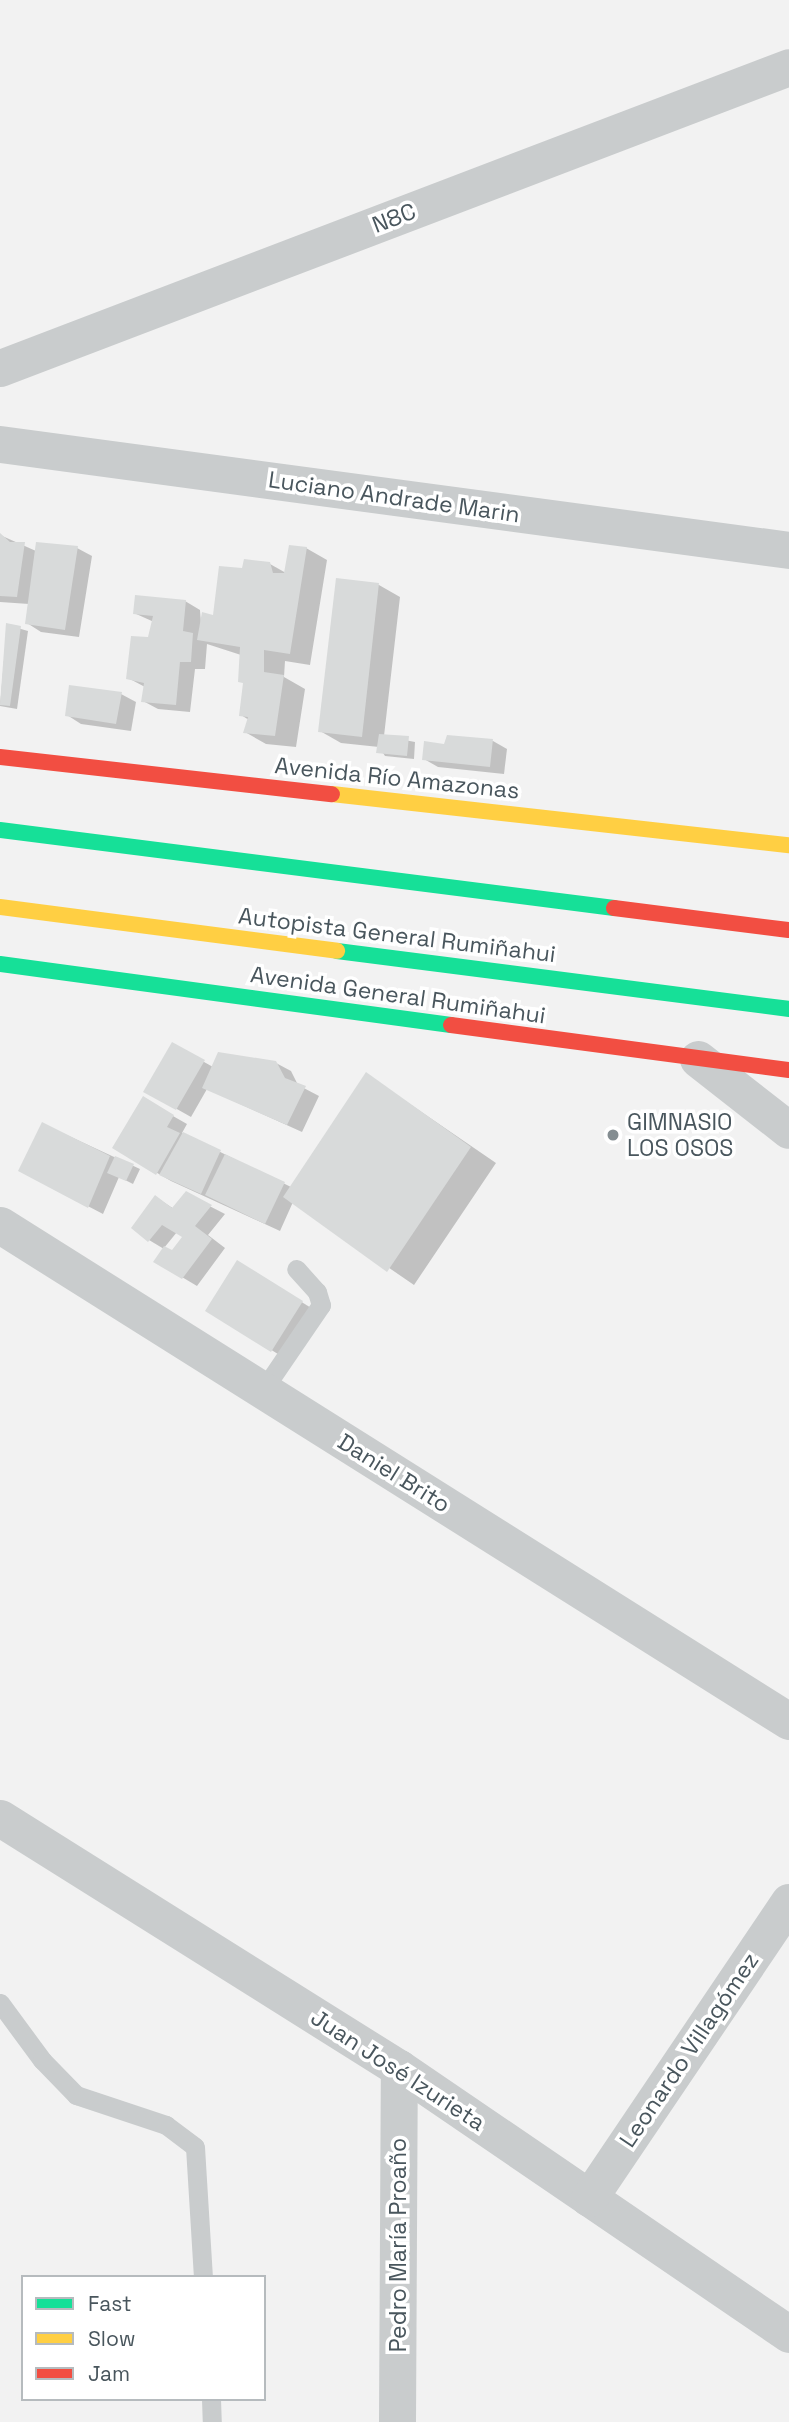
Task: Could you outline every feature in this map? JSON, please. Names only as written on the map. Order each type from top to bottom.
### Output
[{"type":"main road","name":"Avenida Río Amazonas","points":[[0,757],[789,845]]},
{"type":"main road","points":[[0,830],[789,930]]},
{"type":"main road","name":"Autopista General Rumiñahui","points":[[0,907],[789,1009]]},
{"type":"main road","name":"Avenida General Rumiñahui","points":[[0,964],[789,1070]]},
{"type":"street","name":"N8C","points":[[0,368],[789,67]]},
{"type":"street","name":"Luciano Andrade Marin","points":[[0,444],[789,550]]},
{"type":"street","points":[[698,1059],[789,1130]]},
{"type":"street","name":"Daniel Brito","points":[[0,1225],[789,1721]]},
{"type":"street","name":"Juan José Izurieta","points":[[0,1818],[399,2068],[789,2334]]},
{"type":"street","name":"Leonardo Villagómez","points":[[589,2198],[789,1902]]},
{"type":"street","name":"Pedro María Proaño","points":[[397,2422],[399,2068]]},
{"type":"lane","points":[[262,1390],[321,1304],[317,1292],[296,1269]]},
{"type":"lane","points":[[0,2003],[42,2060],[76,2095],[166,2125],[195,2147],[203,2275]]},
{"type":"lane","points":[[211,2401],[212,2422]]},
{"type":"building","points":[[0,533],[10,542],[25,542],[17,597],[0,596]]},
{"type":"building","points":[[36,542],[78,546],[65,630],[25,624]]},
{"type":"building","points":[[289,545],[307,547],[290,654],[264,650],[264,672],[284,675],[275,736],[243,733],[248,717],[239,716],[243,683],[238,682],[240,647],[197,640],[202,612],[213,615],[219,566],[242,568],[244,559],[270,562],[273,573],[284,573]]},
{"type":"building","points":[[336,578],[379,583],[362,737],[318,732]]},
{"type":"building","points":[[135,595],[186,600],[183,631],[193,633],[191,662],[180,662],[176,705],[141,702],[144,683],[126,679],[131,636],[148,637],[153,616],[133,614]]},
{"type":"building","points":[[6,623],[21,626],[10,706],[0,705]]},
{"type":"building","points":[[69,685],[122,692],[116,724],[65,716]]},
{"type":"building","points":[[379,734],[409,736],[407,756],[376,753]]},
{"type":"building","points":[[447,735],[493,739],[490,767],[422,760],[424,741],[444,744]]},
{"type":"building","points":[[172,1042],[205,1060],[176,1110],[143,1092]]},
{"type":"building","points":[[218,1052],[276,1061],[285,1078],[306,1086],[287,1125],[202,1088]]},
{"type":"building","points":[[366,1072],[471,1147],[387,1272],[283,1197]]},
{"type":"building","points":[[143,1096],[174,1115],[167,1127],[180,1133],[156,1175],[112,1148]]},
{"type":"building","points":[[42,1122],[110,1156],[88,1208],[18,1171]]},
{"type":"building","points":[[183,1132],[221,1150],[201,1194],[159,1175]]},
{"type":"building","points":[[225,1154],[285,1182],[265,1224],[205,1195]]},
{"type":"building","points":[[115,1156],[134,1164],[126,1181],[107,1173]]},
{"type":"building","points":[[186,1191],[212,1205],[195,1226],[212,1239],[182,1279],[153,1262],[164,1246],[172,1250],[182,1237],[162,1225],[148,1242],[131,1228],[155,1195],[172,1208]]},
{"type":"building","points":[[237,1260],[303,1301],[271,1352],[205,1311]]},
{"type":"traffic: fast","points":[[0,830],[614,908]]},
{"type":"traffic: fast","points":[[337,951],[789,1009]]},
{"type":"traffic: fast","points":[[0,964],[451,1025]]},
{"type":"traffic: slow","points":[[332,794],[789,845]]},
{"type":"traffic: slow","points":[[0,907],[337,951]]},
{"type":"traffic: jam","points":[[0,757],[332,794]]},
{"type":"traffic: jam","points":[[614,908],[789,930]]},
{"type":"traffic: jam","points":[[451,1025],[789,1070]]},
{"type":"place","name":"GIMNASIO LOS OSOS","points":[[613,1135]]}]
